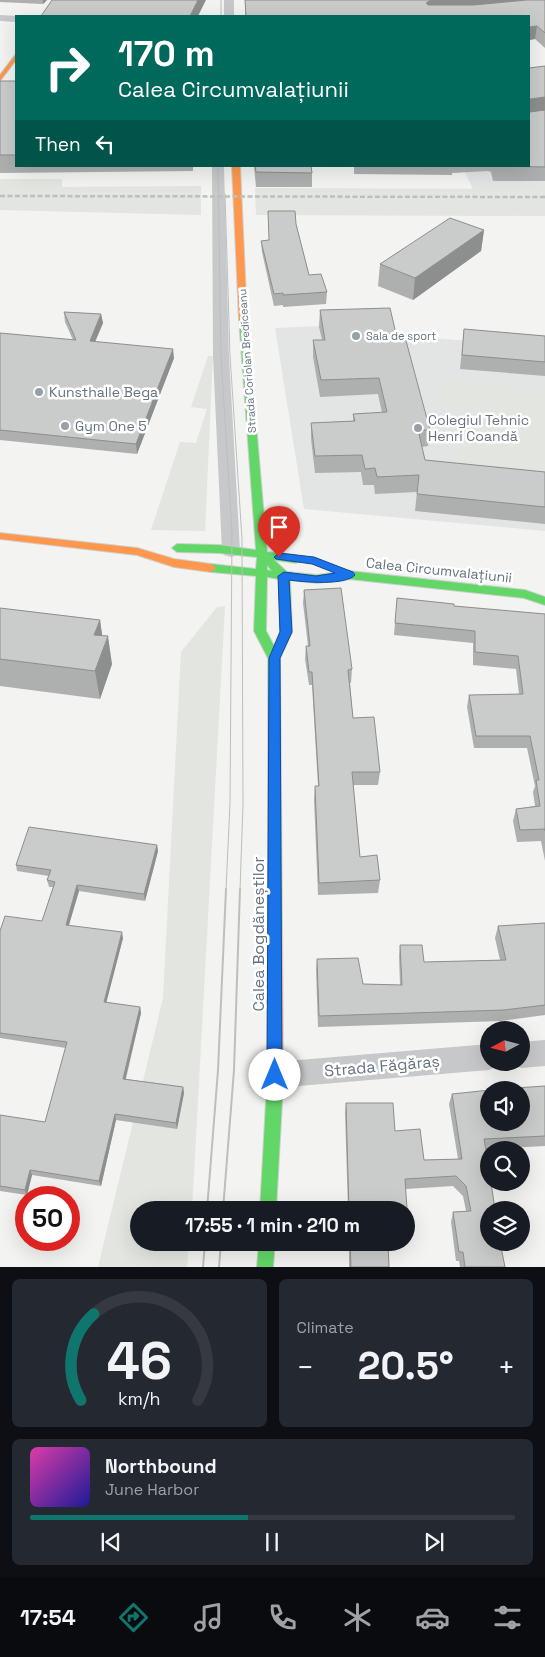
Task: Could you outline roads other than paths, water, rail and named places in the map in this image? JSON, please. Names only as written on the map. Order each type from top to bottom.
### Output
[{"type":"main road","points":[[3,85],[15,58]]},
{"type":"main road","name":"Strada Coriolan Brediceanu","points":[[236,167],[243,319],[262,555]]},
{"type":"main road","name":"Calea Circumvalațiunii","points":[[0,536],[137,552],[174,562],[260,574],[316,579],[350,575],[525,594],[545,602]]},
{"type":"main road","name":"Calea Circumvalațiunii","points":[[137,552],[175,548],[231,551],[305,560]]},
{"type":"main road","points":[[262,555],[284,576]]},
{"type":"main road","name":"Calea Bogdăneștilor","points":[[262,555],[260,631],[274,658]]},
{"type":"main road","name":"Calea Circumvalațiunii","points":[[322,564],[350,575]]},
{"type":"main road","name":"Calea Bogdăneștilor","points":[[268,1201],[275,1075],[274,658],[286,632],[284,576]]},
{"type":"main road","name":"Calea Circumvalațiunii","points":[[525,594],[545,590]]},
{"type":"main road","points":[[265,1267],[266,1251]]},
{"type":"street","points":[[229,0],[230,15]]},
{"type":"street","points":[[0,18],[15,19]]},
{"type":"street","name":"Strada Coriolan Brediceanu","points":[[218,167],[221,356],[231,551]]},
{"type":"street","points":[[530,1054],[545,1053]]},
{"type":"street","name":"Strada Făgăraș","points":[[275,1075],[480,1058]]},
{"type":"tram line","points":[[221,0],[221,15]]},
{"type":"tram line","points":[[218,167],[221,356],[232,533],[230,803],[226,890]]},
{"type":"tram line","points":[[225,194],[230,355],[242,539],[243,804],[240,890]]},
{"type":"tram line","points":[[208,1201],[218,1070],[226,889]]},
{"type":"tram line","points":[[224,1201],[234,1070],[240,889]]},
{"type":"tram line","points":[[203,1267],[204,1251]]},
{"type":"tram line","points":[[219,1267],[220,1251]]},
{"type":"railway","points":[[0,196],[545,197]]},
{"type":"place","name":"Sala de sport","points":[[356,336]]},
{"type":"place","name":"Kunsthalle Bega","points":[[39,392]]},
{"type":"place","name":"Gym One 5","points":[[65,426]]},
{"type":"place","name":"Colegiul Tehnic Henri Coandă","points":[[418,428]]}]
